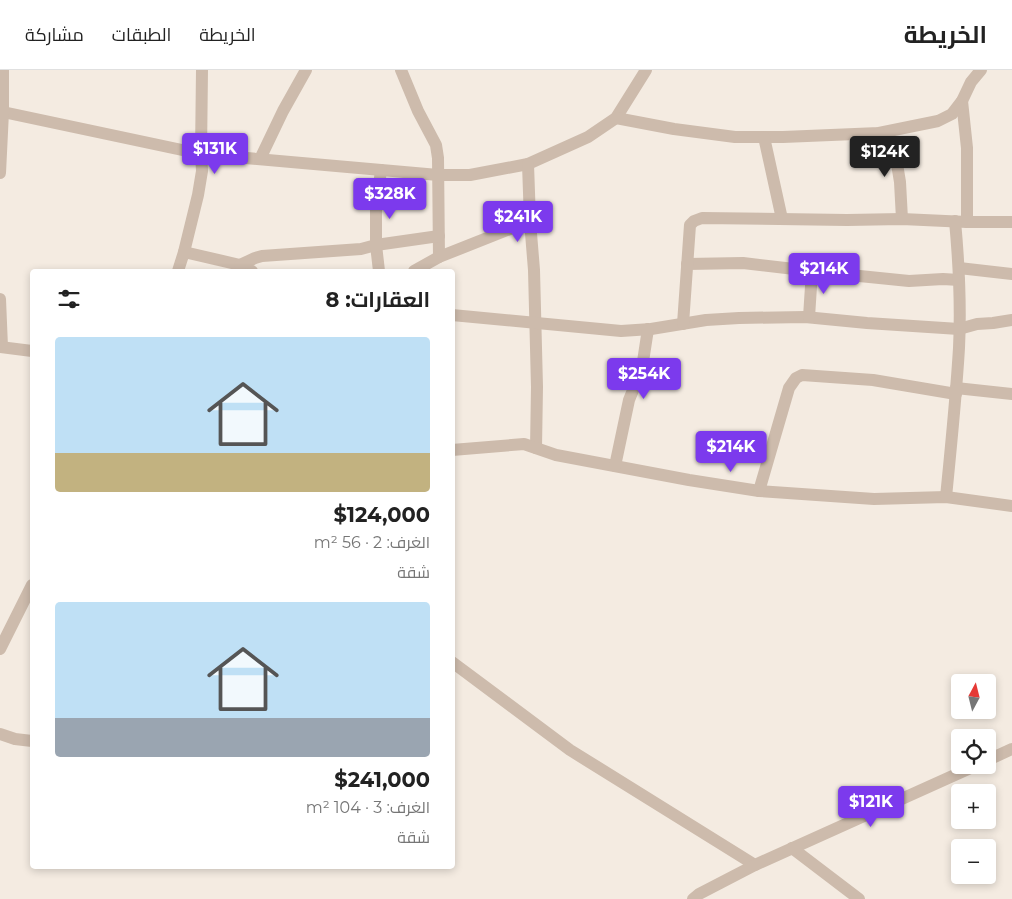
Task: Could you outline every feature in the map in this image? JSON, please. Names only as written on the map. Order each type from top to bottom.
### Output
[{"type":"street","points":[[0,174],[4,112],[3,70]]},
{"type":"street","points":[[179,269],[198,195],[202,171],[202,70]]},
{"type":"street","points":[[260,159],[283,111],[306,70]]},
{"type":"street","points":[[402,70],[418,112],[436,145],[438,158],[440,257]]},
{"type":"street","points":[[4,112],[201,154],[381,170],[470,175],[528,164],[588,137],[616,118],[646,70]]},
{"type":"street","points":[[616,118],[674,129],[735,137],[879,133],[938,121],[952,114],[981,70]]},
{"type":"street","points":[[946,497],[955,415],[961,222],[967,148],[962,101]]},
{"type":"street","points":[[879,133],[897,164],[902,219]]},
{"type":"street","points":[[764,136],[782,219]]},
{"type":"street","points":[[528,164],[534,270],[537,387],[536,448]]},
{"type":"street","points":[[379,269],[376,245],[376,210],[381,170]]},
{"type":"street","points":[[683,324],[690,225],[702,218],[902,219],[1012,222]]},
{"type":"street","points":[[418,269],[440,257],[530,221]]},
{"type":"street","points":[[184,252],[246,268],[255,258],[262,256],[361,249],[439,236]]},
{"type":"street","points":[[687,264],[743,263],[909,281],[943,279],[959,274],[1012,274]]},
{"type":"street","points":[[809,317],[812,271]]},
{"type":"street","points":[[0,299],[1,347],[30,351]]},
{"type":"street","points":[[455,315],[621,331],[706,320],[739,318],[809,317],[959,329],[977,324],[1012,320]]},
{"type":"street","points":[[615,466],[629,400],[642,368],[648,329]]},
{"type":"street","points":[[759,491],[788,388],[796,378],[802,376],[872,380],[956,391],[1012,394]]},
{"type":"street","points":[[455,450],[524,444],[556,455],[759,491],[874,498],[946,497],[1012,506]]},
{"type":"street","points":[[0,649],[30,589]]},
{"type":"street","points":[[455,664],[570,750],[755,865]]},
{"type":"street","points":[[0,734],[30,741]]},
{"type":"street","points":[[996,756],[1012,749]]},
{"type":"street","points":[[694,899],[699,894],[755,865],[956,774]]},
{"type":"street","points":[[792,848],[859,899]]}]
